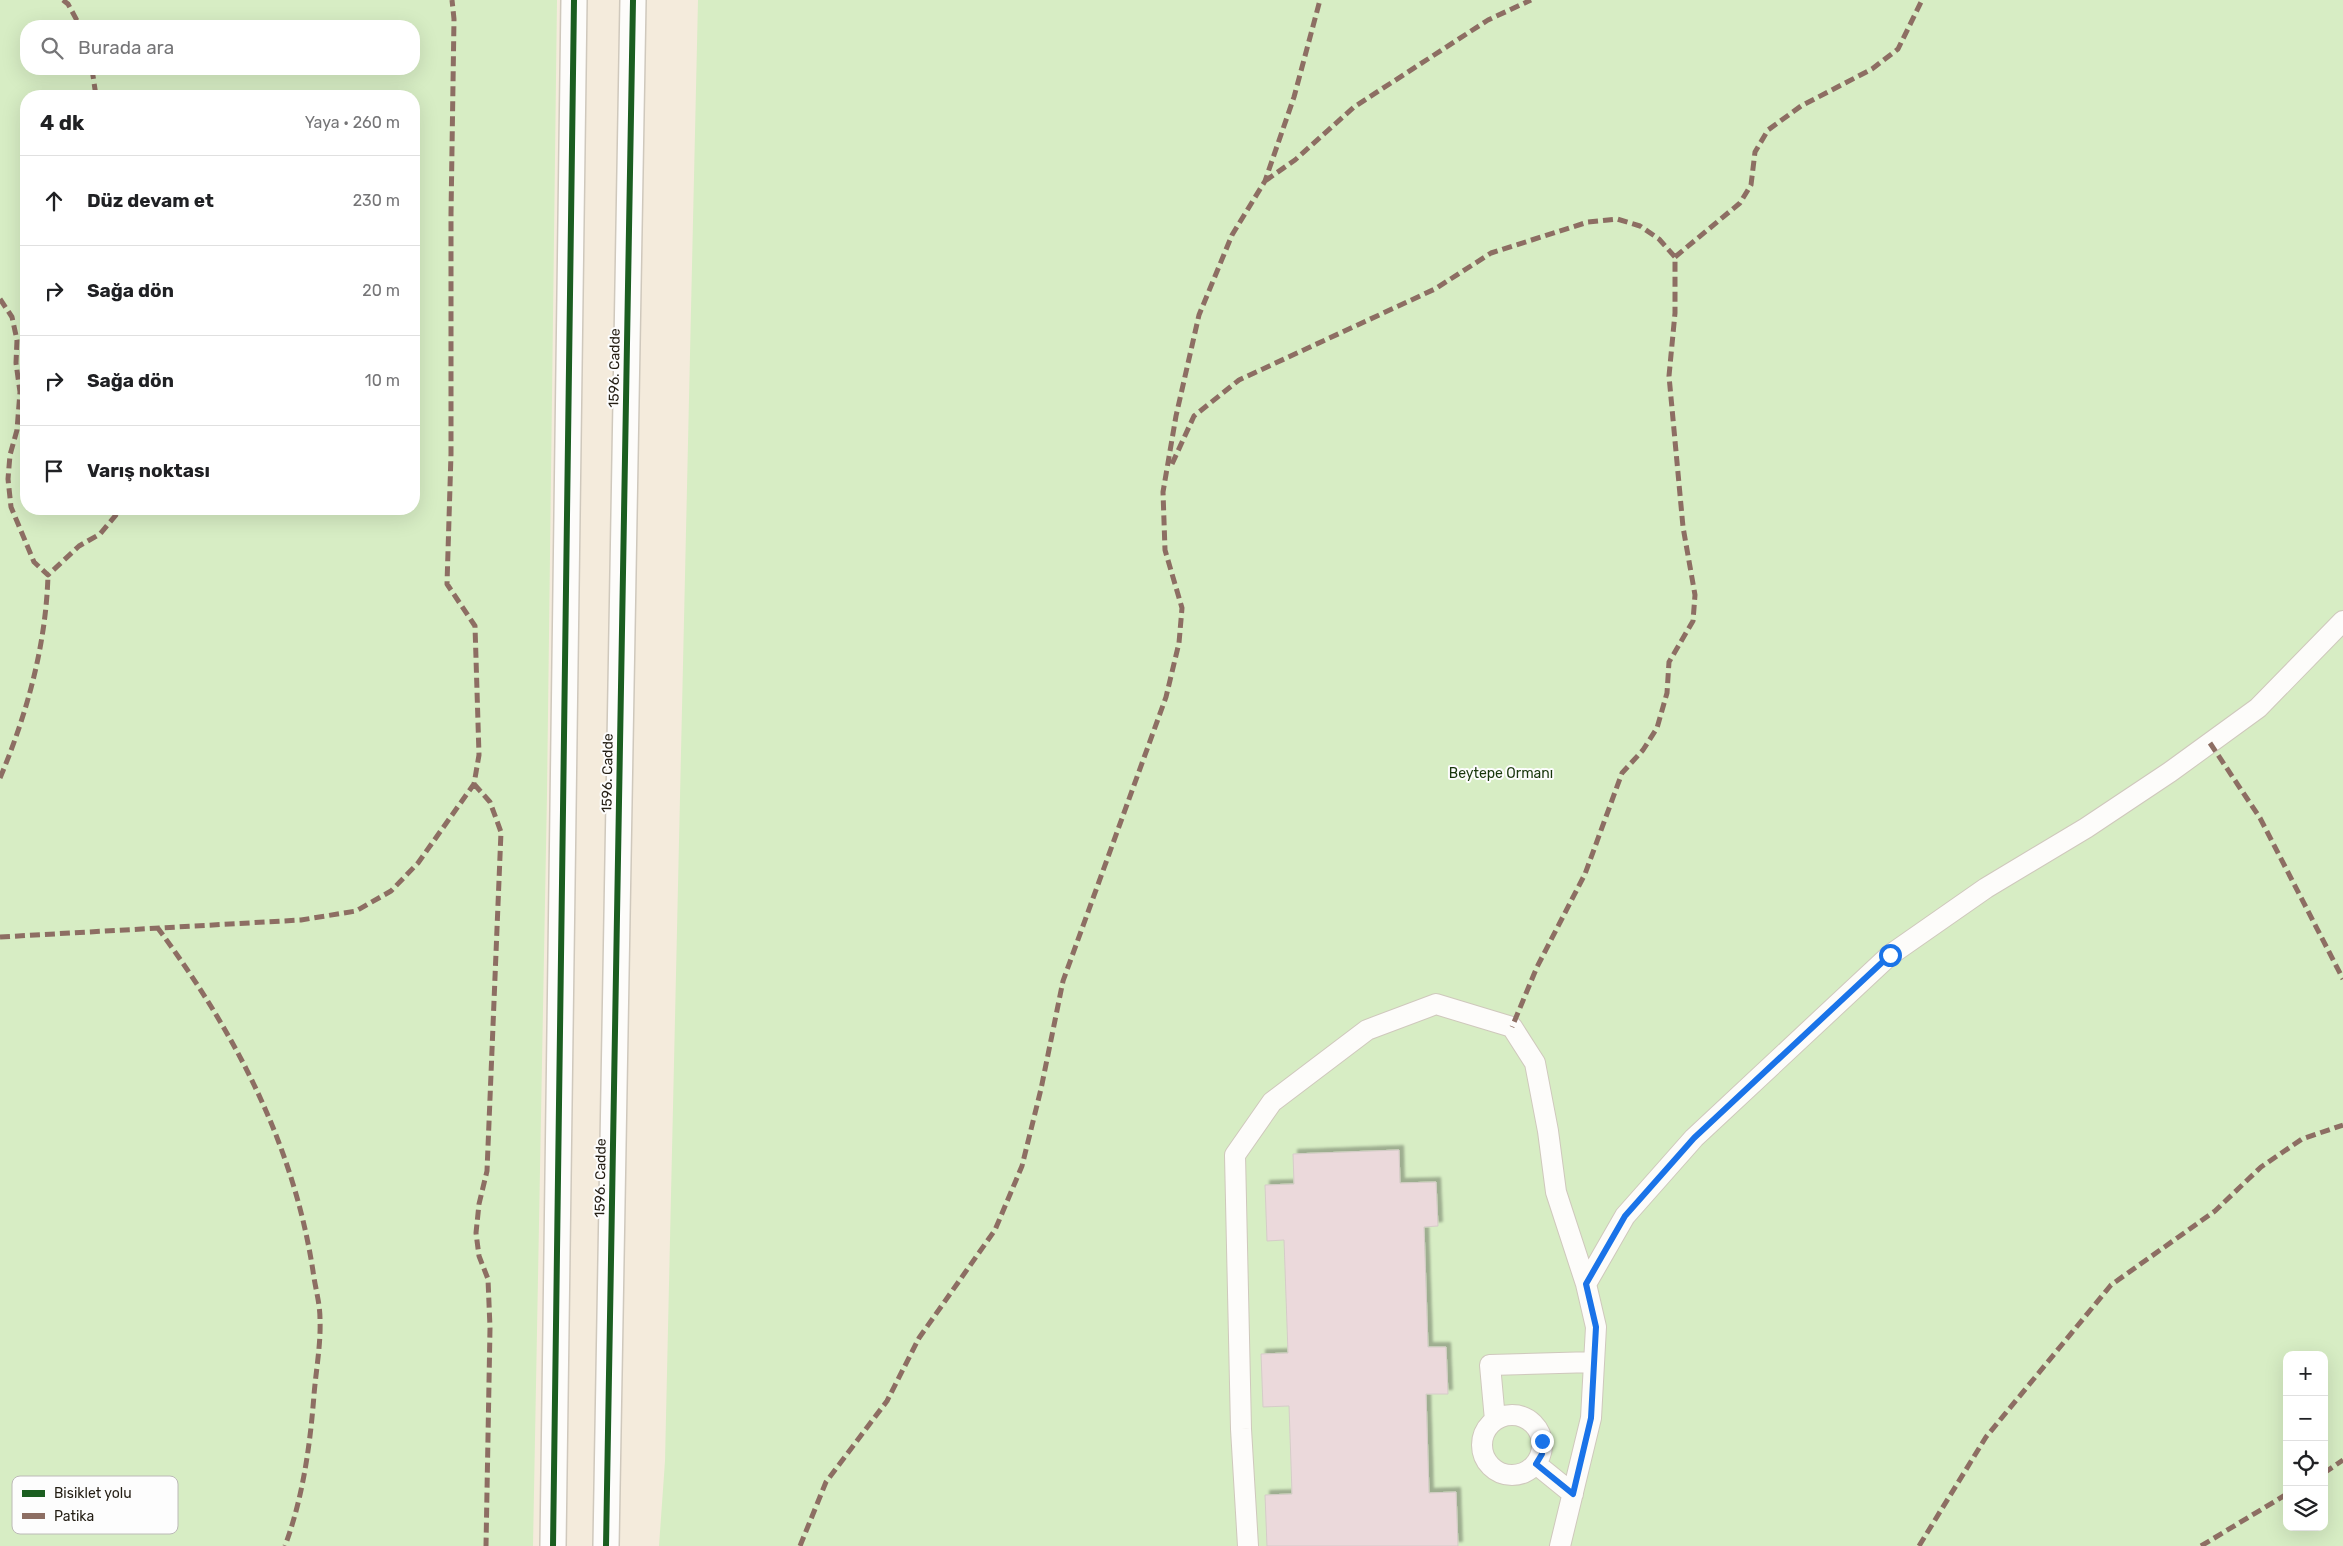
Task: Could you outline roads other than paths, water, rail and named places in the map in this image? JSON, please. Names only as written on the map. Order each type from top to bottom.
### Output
[{"type":"main road","points":[[553,1546],[574,0]]},
{"type":"main road","name":"1596. Cadde","points":[[606,1546],[633,0]]},
{"type":"street","points":[[1586,1284],[1625,1216],[1694,1138],[1890,955],[1986,888],[2086,828],[2258,708],[2343,621]]},
{"type":"street","points":[[1248,1546],[1241,1429],[1235,1155],[1272,1102],[1367,1030],[1436,1004],[1512,1027],[1536,1063],[1548,1130],[1556,1192],[1586,1284],[1596,1327],[1591,1418],[1560,1546]]},
{"type":"street","points":[[1495,1420],[1490,1365],[1594,1362]]},
{"type":"street","points":[[1518,1415],[1529,1420],[1538,1429],[1542,1441],[1542,1454],[1536,1464],[1526,1472],[1514,1476],[1503,1474],[1493,1469],[1484,1455],[1482,1438],[1487,1428],[1495,1420],[1505,1416],[1518,1415]]},
{"type":"street","points":[[1536,1464],[1573,1494]]},
{"type":"park label","name":"Beytepe Ormanı","points":[[1501,773]]}]
